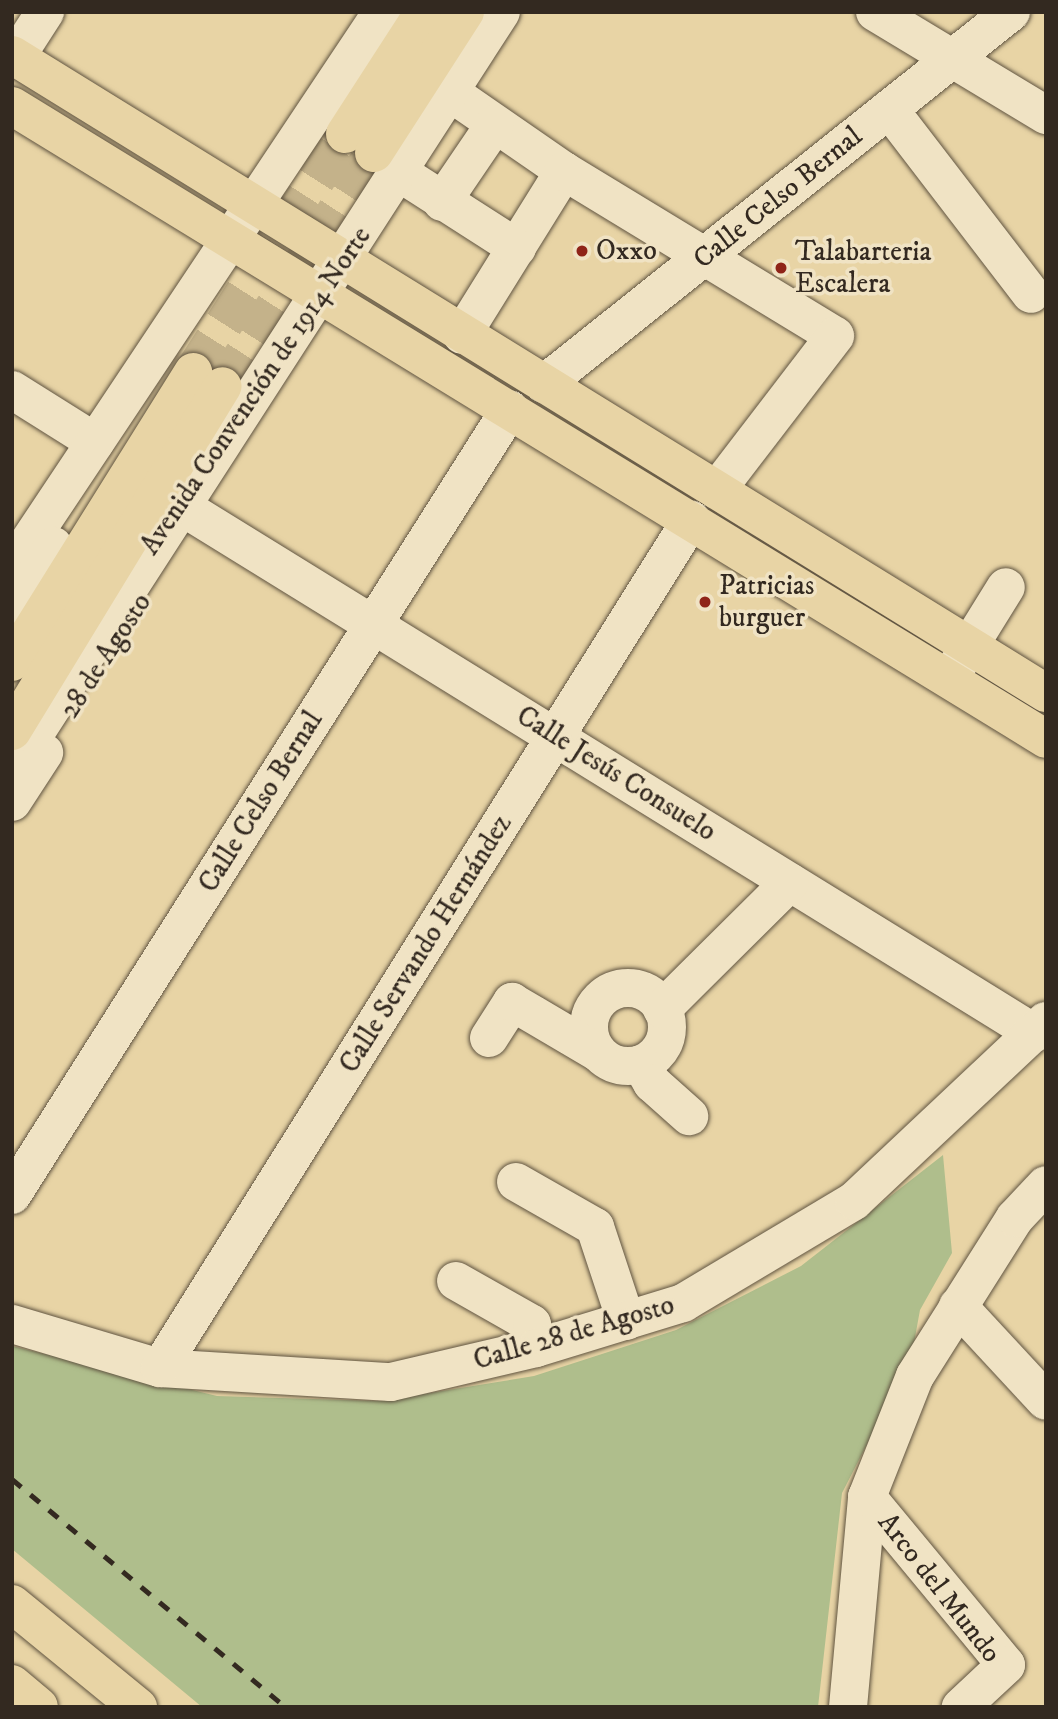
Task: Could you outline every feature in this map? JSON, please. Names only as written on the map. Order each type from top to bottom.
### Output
[{"type":"main road","name":"Avenida Convención de 1914 Norte","points":[[373,153],[424,12]]},
{"type":"main road","name":"Avenida Convención de 1914 Norte","points":[[373,153],[465,12]]},
{"type":"main road","points":[[14,56],[343,263],[1046,693]]},
{"type":"main road","points":[[12,106],[1046,739]]},
{"type":"main road","name":"Avenida Convención de 1914 Norte","points":[[12,662],[208,379],[12,731]]},
{"type":"main road","points":[[12,1604],[138,1707]]},
{"type":"main road","points":[[12,1684],[39,1707]]},
{"type":"street","points":[[14,56],[45,12]]},
{"type":"street","points":[[12,568],[185,313],[382,12]]},
{"type":"street","name":"Avenida Convención de 1914 Norte","points":[[12,769],[202,467],[343,263],[373,153],[451,93],[501,12]]},
{"type":"street","name":"Calle Celso Bernal","points":[[544,384],[1012,12]]},
{"type":"street","points":[[899,18],[951,60],[1046,115]]},
{"type":"street","points":[[451,93],[564,171],[701,259],[835,336],[717,490]]},
{"type":"street","points":[[889,109],[1031,293]]},
{"type":"street","points":[[442,202],[495,124]]},
{"type":"street","points":[[373,153],[442,202],[517,248]]},
{"type":"street","points":[[462,335],[564,171]]},
{"type":"street","points":[[12,613],[158,378],[185,313]]},
{"type":"street","points":[[12,390],[95,442]]},
{"type":"street","name":"Calle Celso Bernal","points":[[12,1195],[510,409]]},
{"type":"street","name":"28 de Agosto","points":[[12,802],[197,516],[202,467]]},
{"type":"street","name":"Calle Jesús Consuelo","points":[[197,516],[555,737],[780,891],[1040,1027]]},
{"type":"street","name":"Calle Servando Hernández","points":[[160,1368],[691,520]]},
{"type":"street","points":[[950,678],[1006,587]]},
{"type":"street","points":[[662,1009],[780,891]]},
{"type":"street","points":[[489,1038],[512,1002],[617,1065],[641,1064],[666,1038],[662,1009],[635,989],[609,992],[591,1013],[597,1052]]},
{"type":"street","name":"Calle 28 de Agosto","points":[[12,1324],[160,1368],[391,1382],[536,1348],[683,1303],[854,1201],[1040,1027]]},
{"type":"street","points":[[641,1064],[652,1083],[689,1116]]},
{"type":"street","points":[[516,1182],[595,1227],[626,1321]]},
{"type":"street","points":[[848,1707],[867,1497],[915,1376],[1015,1218],[1046,1185]]},
{"type":"street","points":[[456,1281],[532,1324],[536,1348]]},
{"type":"street","points":[[958,1306],[1046,1401]]},
{"type":"street","name":"Arco del Mundo","points":[[867,1497],[1006,1665],[961,1707]]},
{"type":"green space","points":[[943,1155],[952,1253],[920,1310],[911,1359],[842,1493],[818,1707],[202,1707],[12,1549],[12,1346],[217,1396],[380,1401],[534,1376],[676,1330],[801,1266]]},
{"type":"tunnel","points":[[193,372],[345,134]]},
{"type":"tunnel","points":[[223,386],[374,153]]},
{"type":"railway","points":[[12,1479],[286,1707]]},
{"type":"place","name":"Oxxo","points":[[582,251]]},
{"type":"place","name":"Talabarteria Escalera","points":[[781,268]]},
{"type":"place","name":"Patricias burguer","points":[[705,602]]}]
